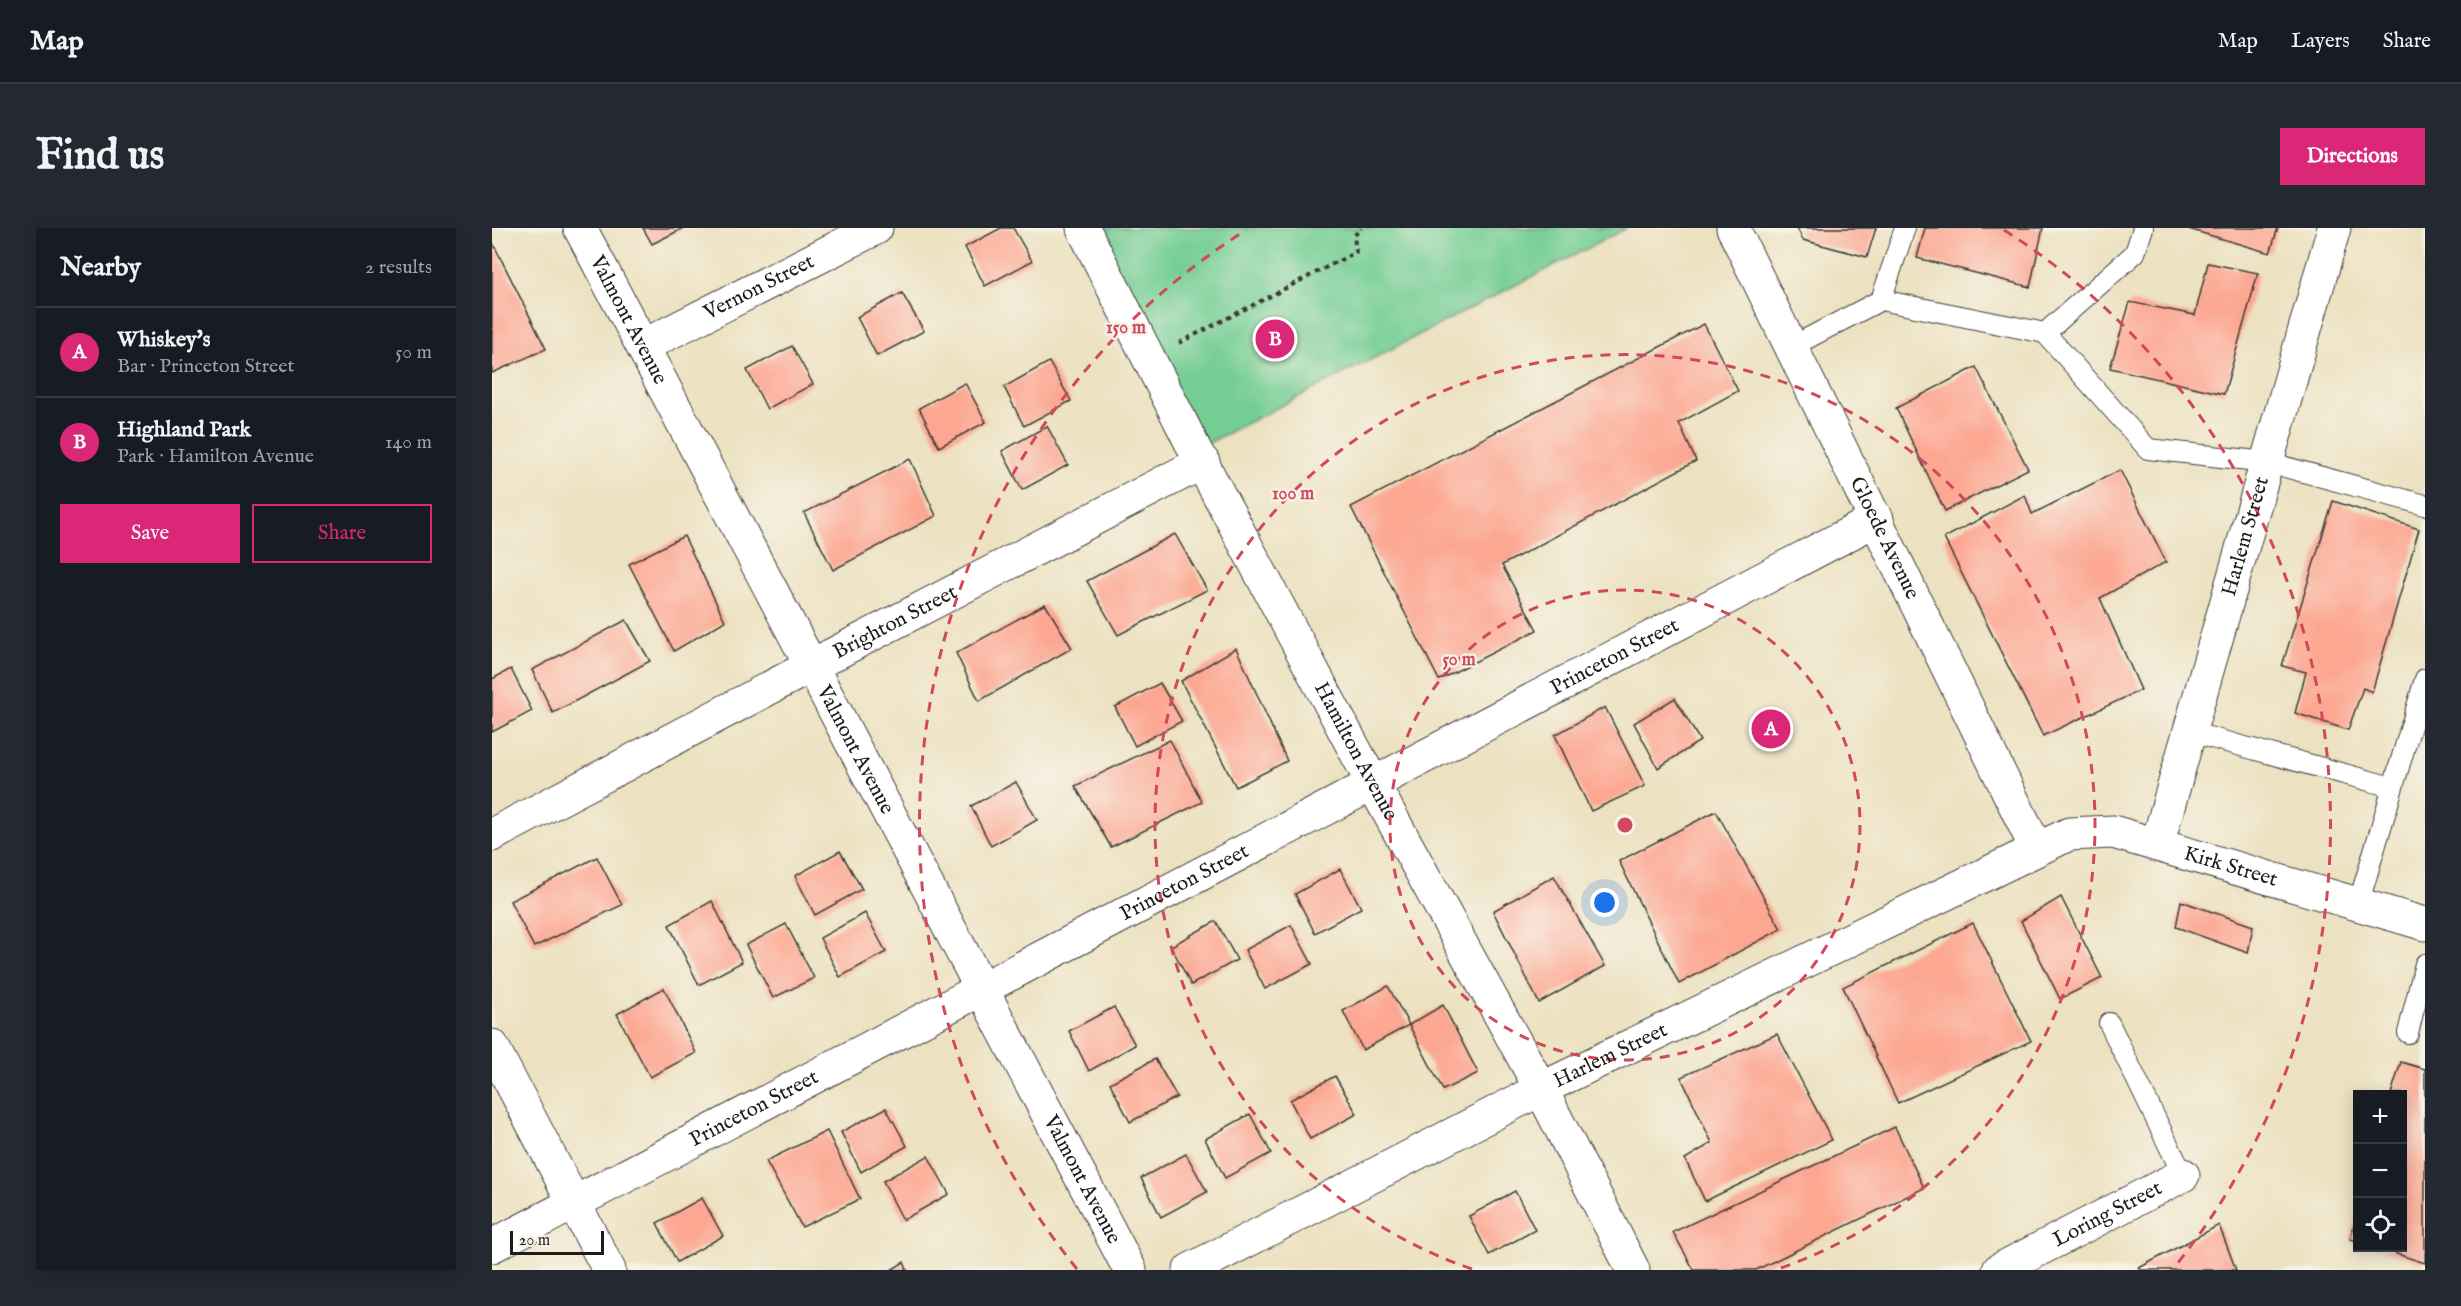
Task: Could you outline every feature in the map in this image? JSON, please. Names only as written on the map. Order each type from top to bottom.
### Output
[{"type":"street","name":"Valmont Avenue","points":[[580,228],[1130,1270]]},
{"type":"street","name":"Vernon Street","points":[[643,346],[876,228]]},
{"type":"street","name":"Hamilton Avenue","points":[[1083,228],[1203,462],[1373,784],[1541,1089],[1633,1270]]},
{"type":"street","name":"Gloede Avenue","points":[[1733,228],[2036,848]]},
{"type":"street","name":"Harlem Street","points":[[2157,845],[2334,228]]},
{"type":"street","name":"Brighton Street","points":[[492,835],[1203,462]]},
{"type":"street","name":"Princeton Street","points":[[492,1246],[1877,519]]},
{"type":"street","name":"Kirk Street","points":[[2036,848],[2069,834],[2113,832],[2425,924]]},
{"type":"street","name":"Harlem Street","points":[[1190,1270],[1541,1089],[2036,848]]},
{"type":"street","points":[[492,1046],[609,1270]]},
{"type":"street","name":"Loring Street","points":[[1999,1270],[2183,1175]]},
{"type":"lane","points":[[1881,300],[1905,228]]},
{"type":"lane","points":[[2045,333],[2135,253],[2143,228]]},
{"type":"lane","points":[[1791,347],[1881,300],[2045,333],[2148,449],[2267,462],[2425,505]]},
{"type":"lane","points":[[2358,905],[2425,679]]},
{"type":"lane","points":[[2190,732],[2392,787]]},
{"type":"lane","points":[[2408,1033],[2425,964]]},
{"type":"lane","points":[[2109,1023],[2183,1175]]},
{"type":"path","points":[[1179,343],[1356,252],[1354,236],[1361,228]]},
{"type":"green space","points":[[1083,228],[1627,228],[1195,450]]},
{"type":"building","points":[[643,228],[684,228],[652,244]]},
{"type":"building","points":[[1001,228],[1013,228],[1032,261],[985,286],[965,247]]},
{"type":"building","points":[[1797,228],[1876,228],[1867,257],[1803,240]]},
{"type":"building","points":[[1925,228],[2043,228],[2030,287],[1917,258]]},
{"type":"building","points":[[2185,228],[2278,228],[2270,253]]},
{"type":"building","points":[[492,241],[546,349],[492,373]]},
{"type":"building","points":[[2208,263],[2258,273],[2224,394],[2110,368],[2130,302],[2195,315]]},
{"type":"building","points":[[902,293],[924,331],[877,356],[857,317]]},
{"type":"building","points":[[1704,324],[1738,391],[1679,423],[1696,461],[1502,565],[1537,630],[1439,680],[1351,507]]},
{"type":"building","points":[[792,346],[813,384],[767,409],[747,370]]},
{"type":"building","points":[[1049,362],[1071,401],[1024,426],[1004,387]]},
{"type":"building","points":[[1976,367],[2028,469],[1945,511],[1896,408]]},
{"type":"building","points":[[965,383],[986,422],[939,447],[919,408]]},
{"type":"building","points":[[1047,426],[1068,465],[1022,490],[1002,451]]},
{"type":"building","points":[[910,459],[936,516],[833,570],[804,513]]},
{"type":"building","points":[[2120,470],[2166,562],[2100,598],[2141,690],[2043,736],[1944,538],[2025,495],[2032,514]]},
{"type":"building","points":[[2333,501],[2419,529],[2372,692],[2363,688],[2348,730],[2295,713],[2306,672],[2282,666]]},
{"type":"building","points":[[1175,534],[1207,590],[1118,635],[1087,581]]},
{"type":"building","points":[[684,536],[725,621],[674,651],[629,564]]},
{"type":"building","points":[[1045,604],[1072,648],[979,701],[956,653]]},
{"type":"building","points":[[626,620],[650,661],[553,713],[532,670]]},
{"type":"building","points":[[1236,648],[1287,761],[1236,787],[1181,681]]},
{"type":"building","points":[[511,669],[532,711],[492,732],[492,679]]},
{"type":"building","points":[[1160,683],[1182,721],[1135,746],[1115,707]]},
{"type":"building","points":[[1675,698],[1700,741],[1658,768],[1634,723]]},
{"type":"building","points":[[1605,707],[1645,786],[1591,811],[1555,735]]},
{"type":"building","points":[[1170,740],[1202,802],[1111,847],[1075,786]]},
{"type":"building","points":[[1016,782],[1037,820],[991,846],[971,806]]},
{"type":"building","points":[[1716,811],[1781,929],[1679,984],[1619,861]]},
{"type":"building","points":[[840,851],[862,889],[815,915],[795,876]]},
{"type":"building","points":[[597,857],[622,905],[534,947],[510,901]]},
{"type":"building","points":[[1340,869],[1361,908],[1315,933],[1295,894]]},
{"type":"building","points":[[1554,876],[1605,966],[1539,1003],[1493,911]]},
{"type":"building","points":[[2061,897],[2102,978],[2060,999],[2021,921]]},
{"type":"building","points":[[712,901],[742,962],[699,985],[669,925]]},
{"type":"building","points":[[2181,901],[2253,926],[2248,953],[2176,927]]},
{"type":"building","points":[[865,913],[886,952],[840,977],[820,938]]},
{"type":"building","points":[[1216,921],[1237,960],[1191,985],[1171,946]]},
{"type":"building","points":[[1973,923],[2031,1041],[1898,1103],[1843,987]]},
{"type":"building","points":[[786,924],[814,978],[773,998],[746,945]]},
{"type":"building","points":[[1291,925],[1312,964],[1265,989],[1245,950]]},
{"type":"building","points":[[1388,986],[1409,1025],[1363,1050],[1343,1011]]},
{"type":"building","points":[[664,988],[696,1053],[650,1077],[617,1014]]},
{"type":"building","points":[[1443,1005],[1478,1073],[1443,1090],[1409,1025]]},
{"type":"building","points":[[1114,1007],[1135,1045],[1089,1071],[1069,1031]]},
{"type":"building","points":[[1777,1034],[1832,1140],[1705,1201],[1685,1159],[1712,1143],[1681,1077]]},
{"type":"building","points":[[1155,1059],[1177,1097],[1130,1122],[1110,1083]]},
{"type":"building","points":[[2401,1062],[2425,1069],[2425,1263],[2391,1252],[2407,1252],[2407,1090],[2392,1090]]},
{"type":"building","points":[[1335,1076],[1357,1114],[1310,1139],[1290,1100]]},
{"type":"building","points":[[886,1108],[907,1146],[861,1172],[841,1132]]},
{"type":"building","points":[[1250,1114],[1271,1153],[1225,1178],[1205,1139]]},
{"type":"building","points":[[1895,1127],[1924,1188],[1756,1270],[1694,1270],[1673,1232]]},
{"type":"building","points":[[827,1131],[860,1199],[802,1227],[766,1161]]},
{"type":"building","points":[[1186,1154],[1207,1192],[1161,1217],[1141,1178]]},
{"type":"building","points":[[928,1156],[949,1194],[903,1220],[883,1181]]},
{"type":"building","points":[[1515,1191],[1535,1230],[1489,1255],[1469,1216]]},
{"type":"building","points":[[702,1198],[723,1236],[677,1262],[657,1223]]},
{"type":"building","points":[[2219,1225],[2236,1270],[2141,1270],[2139,1268]]},
{"type":"building","points":[[904,1262],[907,1270],[891,1270]]},
{"type":"place","name":"Highland Park","points":[[1275,339]]},
{"type":"place","name":"Whiskey's","points":[[1771,729]]}]
